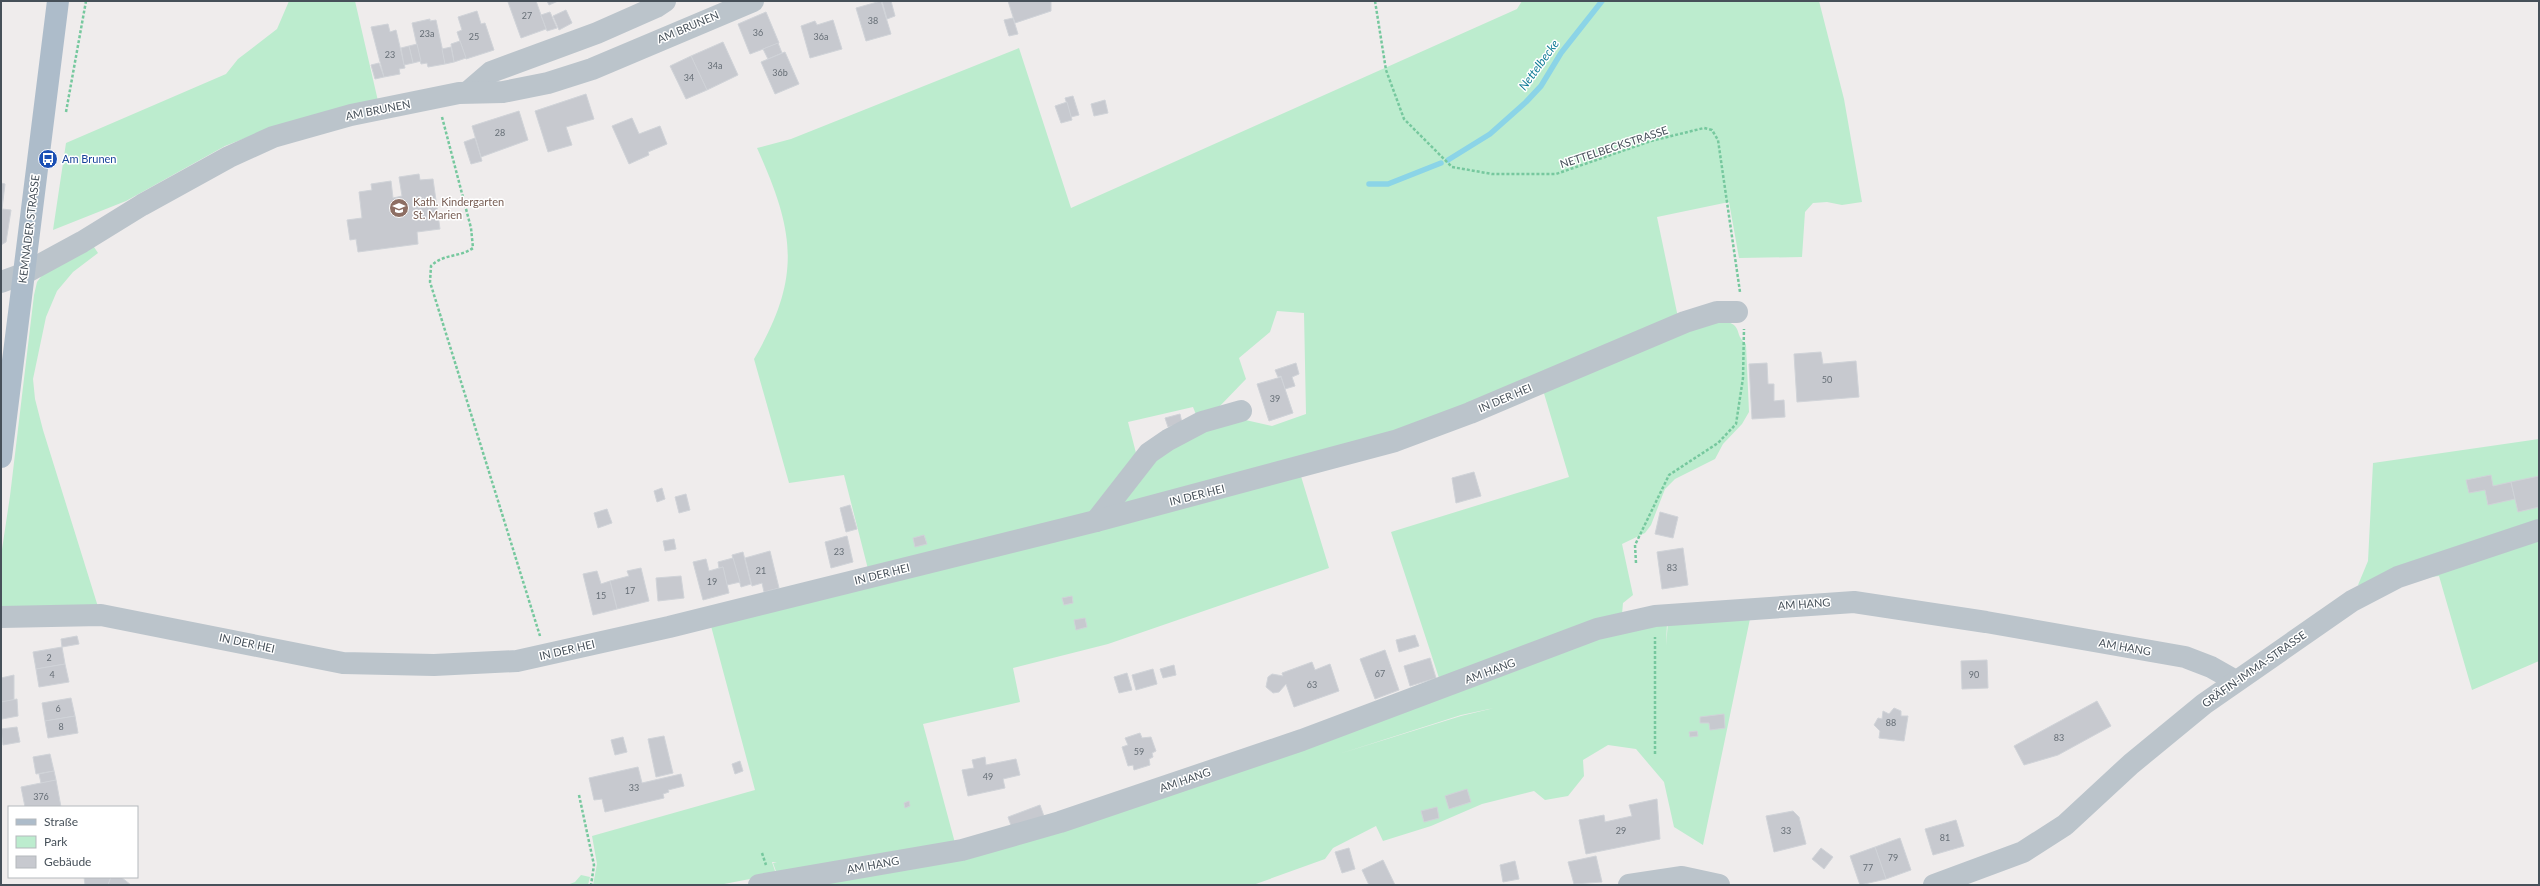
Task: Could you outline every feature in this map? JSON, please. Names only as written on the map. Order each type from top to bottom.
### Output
[{"type":"main road","name":"KEMNADER STRASSE","points":[[1,457],[58,1]]},
{"type":"street","points":[[469,91],[490,72],[597,33],[656,8],[665,1]]},
{"type":"street","name":"AM BRUNEN","points":[[1,282],[23,274],[82,242],[142,205],[229,157],[274,137],[318,123],[469,91],[503,92],[548,83],[592,69],[753,1]]},
{"type":"street","name":"IN DER HEI","points":[[1,617],[101,615],[343,663],[434,665],[517,661],[1096,521],[1395,441],[1470,412],[1685,322],[1717,312],[1741,318]]},
{"type":"street","points":[[1096,521],[1149,453],[1168,440],[1202,422],[1241,411]]},
{"type":"street","name":"GRÄFIN-IMMA-STRASSE","points":[[1934,885],[2023,852],[2065,825],[2132,764],[2234,680],[2352,601],[2398,577],[2539,530]]},
{"type":"street","name":"AM HANG","points":[[759,885],[962,850],[1060,822],[1302,740],[1597,629],[1655,616],[1854,602],[2185,657],[2211,667],[2234,680]]},
{"type":"street","points":[[1629,885],[1682,877],[1719,885]]},
{"type":"path","name":"NETTELBECKSTRASSE","points":[[1375,1],[1386,70],[1404,119],[1452,167],[1492,174],[1556,174],[1651,141],[1704,128],[1712,130],[1718,140],[1741,290],[1743,378],[1736,424],[1718,443],[1669,475],[1635,545],[1636,563]]},
{"type":"path","points":[[436,98],[474,240],[473,248],[467,252],[438,258],[431,266],[430,282],[546,655]]},
{"type":"path","points":[[1655,616],[1655,754]]},
{"type":"path","points":[[579,796],[594,865],[591,885]]},
{"type":"green space","points":[[289,1],[355,1],[378,101],[248,137],[225,146],[126,201],[53,230],[66,143],[226,74],[238,59],[277,29]]},
{"type":"green space","points":[[1522,1],[1819,1],[1844,99],[1862,202],[1842,205],[1827,202],[1813,203],[1805,212],[1802,257],[1739,258],[1729,202],[1657,217],[1680,327],[1708,321],[1724,321],[1735,326],[1741,339],[1746,344],[1749,412],[1742,424],[1723,444],[1715,459],[1675,479],[1665,489],[1651,525],[1645,533],[1622,544],[1633,595],[1623,603],[1622,614],[1440,681],[1391,532],[1569,477],[1540,380],[1388,439],[868,569],[844,475],[789,483],[754,359],[769,330],[780,303],[786,278],[788,254],[785,230],[779,205],[770,178],[757,148],[791,139],[1019,48],[1071,208],[1517,9]],"holes":[[[1277,311],[1304,313],[1306,414],[1272,426],[1241,419],[1169,444],[1136,453],[1128,422],[1193,407],[1197,417],[1218,408],[1246,379],[1239,358],[1270,332]]]},
{"type":"green space","points":[[92,244],[98,253],[73,272],[57,291],[46,317],[33,379],[35,399],[43,430],[99,610],[1,612],[1,556],[10,496],[34,295],[37,282],[43,274]]},
{"type":"green space","points":[[2539,439],[2539,661],[2472,690],[2439,576],[2358,585],[2368,561],[2373,463]]},
{"type":"green space","points":[[1300,473],[1329,568],[1108,644],[1013,668],[1020,702],[923,724],[955,843],[777,874],[773,863],[777,862],[772,862],[776,874],[719,885],[593,885],[597,864],[592,836],[755,790],[711,626]]},
{"type":"green space","points":[[1751,614],[1703,845],[1674,827],[1664,782],[1636,749],[1608,745],[1583,760],[1584,776],[1568,796],[1545,800],[1534,791],[1482,804],[1431,826],[1383,841],[1376,826],[1333,848],[1325,859],[1253,885],[798,885],[889,869],[1600,637],[1667,623],[1666,645],[1668,623]],"holes":[[[1494,708],[1461,716],[1339,754],[1461,715]]]},
{"type":"green space","points":[[581,875],[590,877],[588,885],[567,885],[575,882]]},
{"type":"building","points":[[536,1],[546,29],[521,38],[508,2]]},
{"type":"building","points":[[547,1],[558,1],[549,5]]},
{"type":"building","points":[[881,1],[891,34],[866,41],[856,8]]},
{"type":"building","points":[[882,1],[891,1],[895,16],[887,19]]},
{"type":"building","points":[[1008,1],[1051,1],[1051,11],[1015,23]]},
{"type":"building","points":[[566,10],[572,23],[559,30],[553,16]]},
{"type":"building","points":[[477,11],[481,24],[485,23],[494,50],[466,59],[457,32],[462,30],[458,17]]},
{"type":"building","points":[[550,12],[557,28],[547,31],[541,15]]},
{"type":"building","points":[[766,12],[779,43],[750,54],[738,24]]},
{"type":"building","points":[[1013,18],[1018,34],[1009,36],[1004,20]]},
{"type":"building","points":[[430,19],[430,21],[436,20],[445,64],[428,67],[427,63],[421,64],[412,23]]},
{"type":"building","points":[[833,20],[842,49],[810,58],[801,26],[815,21],[817,25]]},
{"type":"building","points":[[388,24],[390,32],[396,30],[405,68],[399,69],[400,74],[384,77],[371,27]]},
{"type":"building","points":[[460,41],[466,58],[454,62],[451,44]]},
{"type":"building","points":[[723,42],[738,75],[707,90],[691,56]]},
{"type":"building","points":[[778,43],[782,53],[768,59],[763,49]]},
{"type":"building","points":[[417,44],[421,61],[413,63],[409,46]]},
{"type":"building","points":[[409,46],[413,63],[404,65],[401,48]]},
{"type":"building","points":[[451,47],[454,62],[445,64],[442,49]]},
{"type":"building","points":[[785,52],[799,84],[775,94],[761,62]]},
{"type":"building","points":[[691,56],[707,90],[686,99],[670,66]]},
{"type":"building","points":[[379,63],[384,77],[375,79],[371,65]]},
{"type":"building","points":[[586,94],[594,119],[566,127],[572,145],[548,152],[535,111]]},
{"type":"building","points":[[1073,96],[1079,115],[1071,117],[1065,98]]},
{"type":"building","points":[[1105,100],[1108,113],[1094,116],[1091,104]]},
{"type":"building","points":[[1067,102],[1072,120],[1061,123],[1055,106]]},
{"type":"building","points":[[519,111],[528,140],[481,157],[472,126]]},
{"type":"building","points":[[632,118],[639,134],[660,126],[667,144],[648,152],[649,155],[629,164],[612,126]]},
{"type":"building","points":[[475,138],[482,161],[471,164],[464,142]]},
{"type":"building","name":"Kath. Kindergarten St. Marien","points":[[419,174],[420,180],[433,179],[440,229],[417,232],[418,244],[358,252],[356,239],[350,240],[347,220],[362,218],[359,192],[372,190],[371,184],[391,181],[393,198],[402,196],[399,177]]},
{"type":"building","points":[[1,183],[5,184],[2,209],[11,210],[6,242],[1,245]]},
{"type":"building","points":[[1821,352],[1823,364],[1856,361],[1859,397],[1797,402],[1794,354]]},
{"type":"building","points":[[1296,363],[1299,374],[1292,377],[1295,386],[1285,389],[1281,376],[1278,377],[1275,370]]},
{"type":"building","points":[[1767,363],[1768,384],[1774,384],[1774,401],[1784,400],[1785,417],[1752,419],[1749,364]]},
{"type":"building","points":[[1281,377],[1293,413],[1269,421],[1257,384]]},
{"type":"building","points":[[1180,414],[1182,423],[1168,427],[1165,418]]},
{"type":"building","points":[[1474,472],[1481,496],[1456,503],[1452,478]]},
{"type":"building","points":[[2491,475],[2493,486],[2511,482],[2515,499],[2488,505],[2485,490],[2469,493],[2466,480]]},
{"type":"building","points":[[2539,476],[2539,507],[2518,512],[2511,482]]},
{"type":"building","points":[[662,488],[665,499],[657,502],[654,491]]},
{"type":"building","points":[[686,494],[690,510],[679,513],[675,497]]},
{"type":"building","points":[[850,505],[857,529],[846,532],[840,508]]},
{"type":"building","points":[[607,509],[612,523],[598,528],[594,513]]},
{"type":"building","points":[[1660,512],[1678,517],[1673,538],[1655,534]]},
{"type":"building","points":[[924,535],[927,544],[915,547],[913,538]]},
{"type":"building","points":[[847,536],[853,562],[831,568],[825,542]]},
{"type":"building","points":[[674,539],[676,549],[665,551],[663,541]]},
{"type":"building","points":[[1683,548],[1688,585],[1662,589],[1657,552]]},
{"type":"building","points":[[770,551],[779,588],[764,592],[762,583],[752,586],[745,558]]},
{"type":"building","points":[[743,552],[751,584],[741,587],[732,555]]},
{"type":"building","points":[[733,558],[740,582],[727,585],[723,567],[719,568],[718,562]]},
{"type":"building","points":[[706,559],[709,571],[723,567],[729,593],[703,600],[693,562]]},
{"type":"building","points":[[641,568],[649,601],[617,609],[610,581],[629,576],[627,571]]},
{"type":"building","points":[[597,571],[601,584],[610,581],[617,609],[593,615],[583,574]]},
{"type":"building","points":[[681,576],[684,598],[658,601],[656,578]]},
{"type":"building","points":[[1072,596],[1073,603],[1064,605],[1062,598]]},
{"type":"building","points":[[1085,618],[1087,627],[1076,630],[1074,620]]},
{"type":"building","points":[[1415,635],[1419,646],[1399,652],[1396,640]]},
{"type":"building","points":[[77,636],[79,644],[62,647],[61,639]]},
{"type":"building","points":[[62,647],[65,664],[36,669],[33,652]]},
{"type":"building","points":[[1385,650],[1399,690],[1375,699],[1360,659]]},
{"type":"building","points":[[1430,658],[1436,678],[1410,686],[1404,666]]},
{"type":"building","points":[[1987,660],[1988,688],[1962,689],[1961,661]]},
{"type":"building","points":[[1312,662],[1315,670],[1330,664],[1339,691],[1294,707],[1286,684],[1279,692],[1273,693],[1266,687],[1268,677],[1272,674],[1283,676],[1282,673]]},
{"type":"building","points":[[65,664],[69,682],[39,687],[36,669]]},
{"type":"building","points":[[1174,665],[1176,675],[1163,678],[1160,669]]},
{"type":"building","points":[[1153,669],[1157,684],[1136,690],[1132,675]]},
{"type":"building","points":[[1127,673],[1132,690],[1119,693],[1114,677]]},
{"type":"building","points":[[14,675],[14,700],[1,702],[1,678]]},
{"type":"building","points":[[71,698],[75,716],[45,721],[42,703]]},
{"type":"building","points":[[17,699],[18,716],[2,719],[1,702]]},
{"type":"building","points":[[2097,701],[2111,726],[2058,755],[2024,765],[2014,746]]},
{"type":"building","points":[[1894,708],[1901,711],[1901,716],[1908,716],[1904,741],[1879,738],[1880,731],[1874,725],[1878,718],[1882,719],[1883,711],[1889,714]]},
{"type":"building","points":[[1724,714],[1725,728],[1710,730],[1709,723],[1700,723],[1700,717]]},
{"type":"building","points":[[75,716],[78,733],[48,738],[45,721]]},
{"type":"building","points":[[17,727],[20,742],[3,745],[1,729]]},
{"type":"building","points":[[1697,731],[1698,736],[1690,737],[1689,732]]},
{"type":"building","points":[[1140,733],[1142,738],[1151,737],[1156,751],[1152,753],[1153,757],[1149,759],[1150,765],[1134,770],[1133,765],[1128,766],[1122,747],[1128,745],[1125,738]]},
{"type":"building","points":[[664,736],[673,773],[656,777],[648,739]]},
{"type":"building","points":[[623,737],[627,752],[615,755],[611,740]]},
{"type":"building","points":[[50,754],[54,771],[36,774],[33,757]]},
{"type":"building","points":[[985,757],[986,765],[1016,759],[1020,775],[1003,779],[1005,788],[968,796],[962,770],[974,768],[972,760]]},
{"type":"building","points":[[740,761],[743,771],[735,774],[732,764]]},
{"type":"building","points":[[638,767],[642,783],[681,774],[684,786],[668,790],[669,792],[663,794],[664,798],[605,812],[602,799],[594,800],[589,778]]},
{"type":"building","points":[[54,771],[56,780],[41,783],[39,774]]},
{"type":"building","points":[[56,780],[61,806],[25,806],[21,787]]},
{"type":"building","points":[[1467,789],[1471,802],[1449,809],[1445,796]]},
{"type":"building","points":[[1657,799],[1660,839],[1586,854],[1579,820],[1604,815],[1605,822],[1632,816],[1629,805]]},
{"type":"building","points":[[909,801],[910,806],[905,808],[904,803]]},
{"type":"building","points":[[1040,805],[1045,819],[1013,831],[1008,817]]},
{"type":"building","points":[[1437,807],[1439,818],[1424,822],[1421,811]]},
{"type":"building","points":[[1793,811],[1799,817],[1806,844],[1774,852],[1766,816]]},
{"type":"building","points":[[1956,820],[1964,846],[1933,855],[1925,829]]},
{"type":"building","points":[[1900,838],[1911,870],[1886,879],[1875,847]]},
{"type":"building","points":[[1875,847],[1886,879],[1860,885],[1850,856]]},
{"type":"building","points":[[1349,848],[1355,869],[1342,873],[1335,852]]},
{"type":"building","points":[[1821,848],[1833,857],[1824,869],[1812,859]]},
{"type":"building","points":[[1596,856],[1602,882],[1574,884],[1568,862]]},
{"type":"building","points":[[1383,860],[1395,885],[1369,885],[1362,870]]},
{"type":"building","points":[[1515,861],[1519,879],[1503,882],[1500,865]]},
{"type":"building","points":[[84,878],[111,878],[108,885],[85,885]]},
{"type":"building","points":[[111,878],[122,878],[131,885],[108,885]]},
{"type":"waterway","name":"Nettelbecke","points":[[1448,160],[1490,134],[1526,102],[1541,86],[1561,53],[1602,1]]},
{"type":"waterway","name":"Nettelbecke","points":[[1369,184],[1388,184],[1441,163]]},
{"type":"place","name":"Am Brunen","points":[[48,159]]},
{"type":"place","name":"Kath. Kindergarten St. Marien","points":[[399,208]]}]
